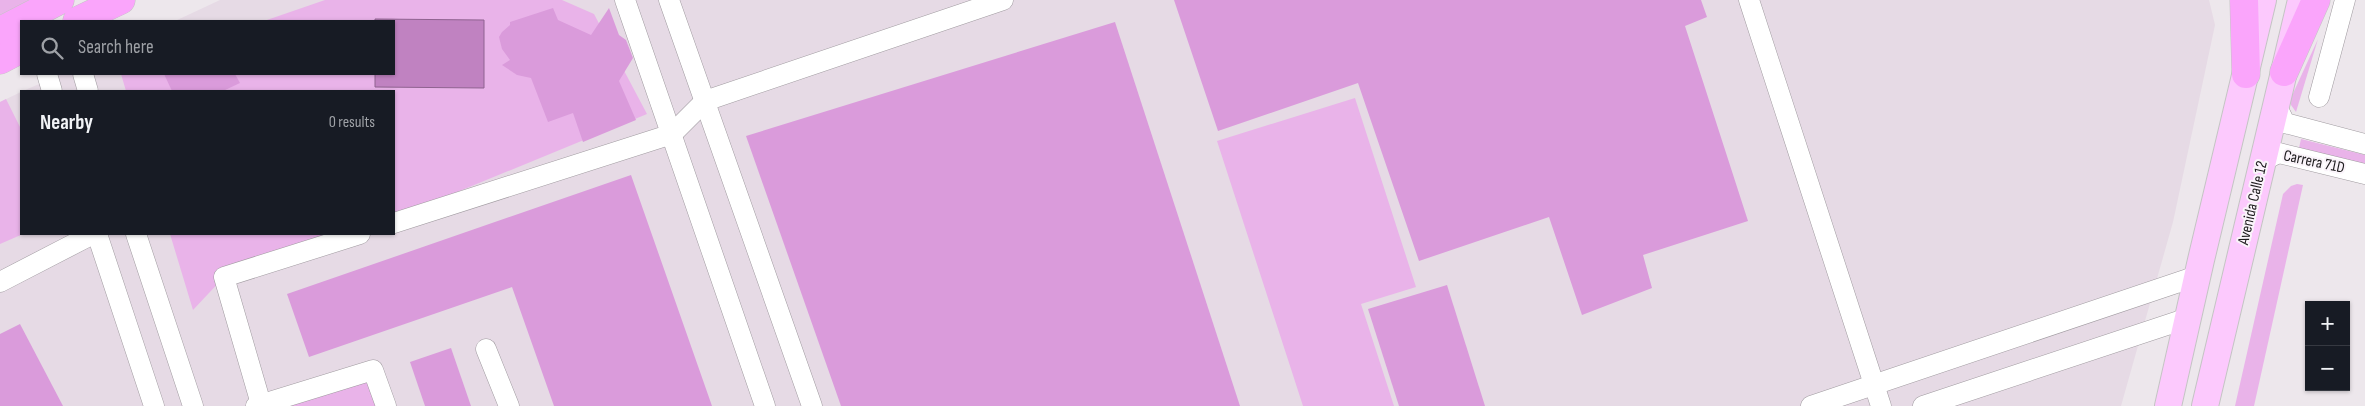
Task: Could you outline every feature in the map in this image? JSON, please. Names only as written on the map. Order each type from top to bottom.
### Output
[{"type":"highway","points":[[21,20],[60,0]]},
{"type":"highway","points":[[79,20],[121,0]]},
{"type":"highway","points":[[2244,0],[2246,74]]},
{"type":"highway","points":[[2284,72],[2316,0]]},
{"type":"highway","points":[[0,31],[20,21]]},
{"type":"highway","points":[[0,60],[20,50]]},
{"type":"main road","points":[[2168,406],[2263,0]]},
{"type":"main road","name":"Avenida Calle 12","points":[[2205,406],[2301,0]]},
{"type":"street","points":[[624,0],[765,406]]},
{"type":"street","points":[[668,0],[812,406]]},
{"type":"street","points":[[395,223],[672,134],[704,101],[1004,0]]},
{"type":"street","points":[[1749,0],[1881,406]]},
{"type":"street","points":[[2319,97],[2344,0]]},
{"type":"street","points":[[46,75],[52,90]]},
{"type":"street","points":[[83,75],[88,90]]},
{"type":"street","name":"Carrera 71D","points":[[2276,105],[2285,123],[2365,144]]},
{"type":"street","name":"Carrera 71D","points":[[2264,160],[2279,153],[2365,174]]},
{"type":"street","points":[[0,282],[90,235]]},
{"type":"street","points":[[97,235],[154,406]]},
{"type":"street","points":[[136,235],[193,406]]},
{"type":"street","points":[[357,235],[224,277],[259,405],[373,370],[386,406]]},
{"type":"street","points":[[1811,406],[2197,276]]},
{"type":"street","points":[[1923,406],[2188,318]]},
{"type":"street","points":[[486,349],[509,406]]},
{"type":"shaded area","points":[[0,0],[45,0],[0,22]]},
{"type":"shaded area","points":[[220,0],[2209,0],[2215,25],[2173,222],[2121,406],[0,406],[0,102],[20,92],[20,235],[395,235],[395,90],[25,90],[60,75],[395,75],[395,20],[177,20]]},
{"type":"shaded area","points":[[325,0],[562,0],[594,14],[647,114],[395,218],[395,90],[126,90],[121,75],[395,75],[395,20],[267,20]]},
{"type":"shaded area","points":[[375,19],[484,20],[484,88],[375,87],[375,75],[395,75],[395,20]]},
{"type":"shaded area","points":[[2318,39],[2296,112],[2290,100]]},
{"type":"shaded area","points":[[1355,98],[1416,287],[1361,304],[1394,406],[1303,406],[1217,141]]},
{"type":"shaded area","points":[[6,99],[20,127],[21,235],[0,244],[0,102]]},
{"type":"shaded area","points":[[2301,139],[2365,155],[2365,164],[2299,148]]},
{"type":"shaded area","points":[[2303,185],[2254,406],[2235,406],[2283,194],[2291,186]]},
{"type":"shaded area","points":[[170,235],[352,235],[224,277],[193,310]]},
{"type":"shaded area","points":[[373,370],[386,406],[263,406]]},
{"type":"building","points":[[1174,0],[1701,0],[1707,17],[1685,26],[1748,221],[1643,255],[1652,288],[1582,315],[1549,217],[1419,261],[1358,83],[1218,131]]},
{"type":"building","points":[[553,8],[558,20],[591,35],[609,8],[619,35],[626,40],[633,58],[619,81],[636,120],[583,142],[573,113],[548,122],[531,78],[517,75],[502,65],[510,60],[502,49],[499,37],[510,25],[510,22]]},
{"type":"building","points":[[1115,22],[1240,406],[841,406],[746,136]]},
{"type":"building","points":[[164,75],[236,75],[240,83],[225,90],[172,90]]},
{"type":"building","points":[[631,175],[712,406],[554,406],[512,287],[309,357],[287,294]]},
{"type":"building","points":[[1447,285],[1485,406],[1399,406],[1368,309]]},
{"type":"building","points":[[20,324],[63,406],[0,406],[0,334]]},
{"type":"building","points":[[451,348],[471,406],[425,406],[410,362]]}]
